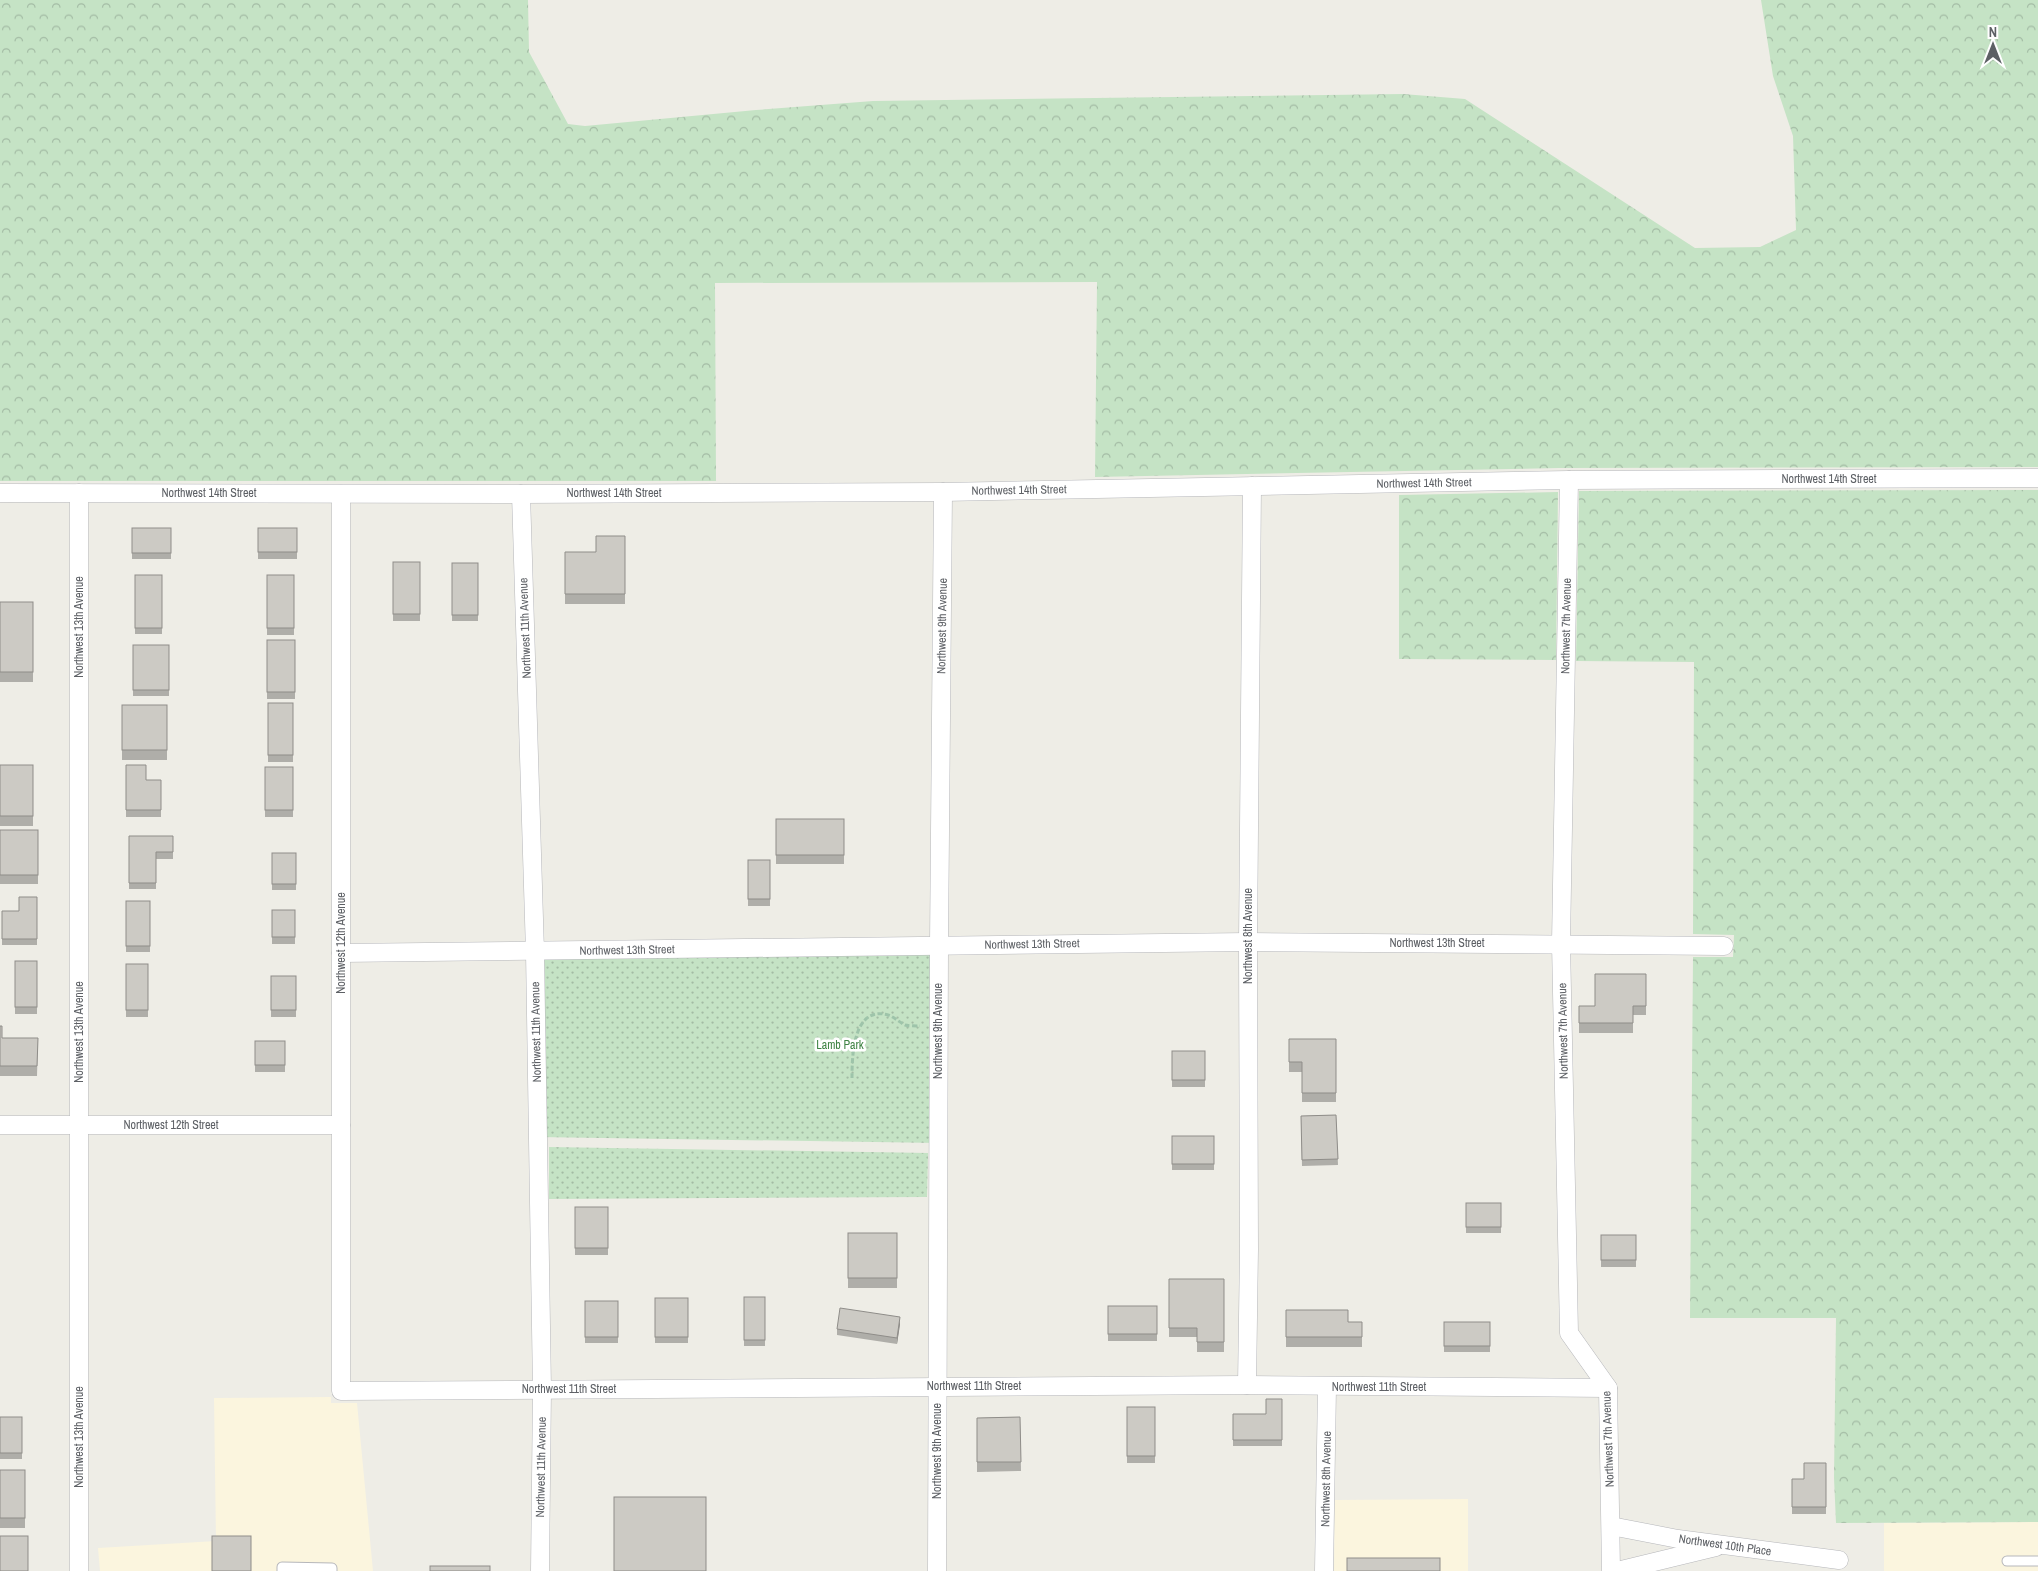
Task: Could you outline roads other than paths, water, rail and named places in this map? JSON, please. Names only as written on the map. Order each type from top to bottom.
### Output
[{"type":"street","name":"Northwest 14th Street","points":[[0,493],[521,494],[944,492],[1569,480],[2038,478]]},
{"type":"street","name":"Northwest 7th Avenue","points":[[1569,480],[1562,943],[1569,1333],[1608,1388],[1611,1571]]},
{"type":"street","name":"Northwest 8th Avenue","points":[[1247,1385],[1252,486]]},
{"type":"street","name":"Northwest 9th Avenue","points":[[937,1571],[938,1027],[944,492]]},
{"type":"street","name":"Northwest 13th Avenue","points":[[78,1571],[79,493]]},
{"type":"street","name":"Northwest 12th Avenue","points":[[341,494],[341,1391]]},
{"type":"street","name":"Northwest 11th Avenue","points":[[521,494],[535,952],[542,1389],[540,1571]]},
{"type":"street","name":"Northwest 13th Street","points":[[341,953],[1248,942],[1562,943],[1724,946]]},
{"type":"street","name":"Northwest 12th Street","points":[[0,1125],[341,1125]]},
{"type":"street","name":"Northwest 11th Street","points":[[341,1391],[1247,1385],[1608,1388]]},
{"type":"street","name":"Northwest 8th Avenue","points":[[1324,1571],[1327,1387]]},
{"type":"street","name":"Northwest 10th Place","points":[[1611,1526],[1678,1539],[1839,1560]]},
{"type":"street","points":[[1617,1571],[1724,1545]]},
{"type":"lane","points":[[2007,1561],[2038,1561]]},
{"type":"lane","points":[[282,1571],[282,1567],[332,1568],[332,1571]]},
{"type":"park label","name":"Lamb Park","points":[[840,1045]]}]
